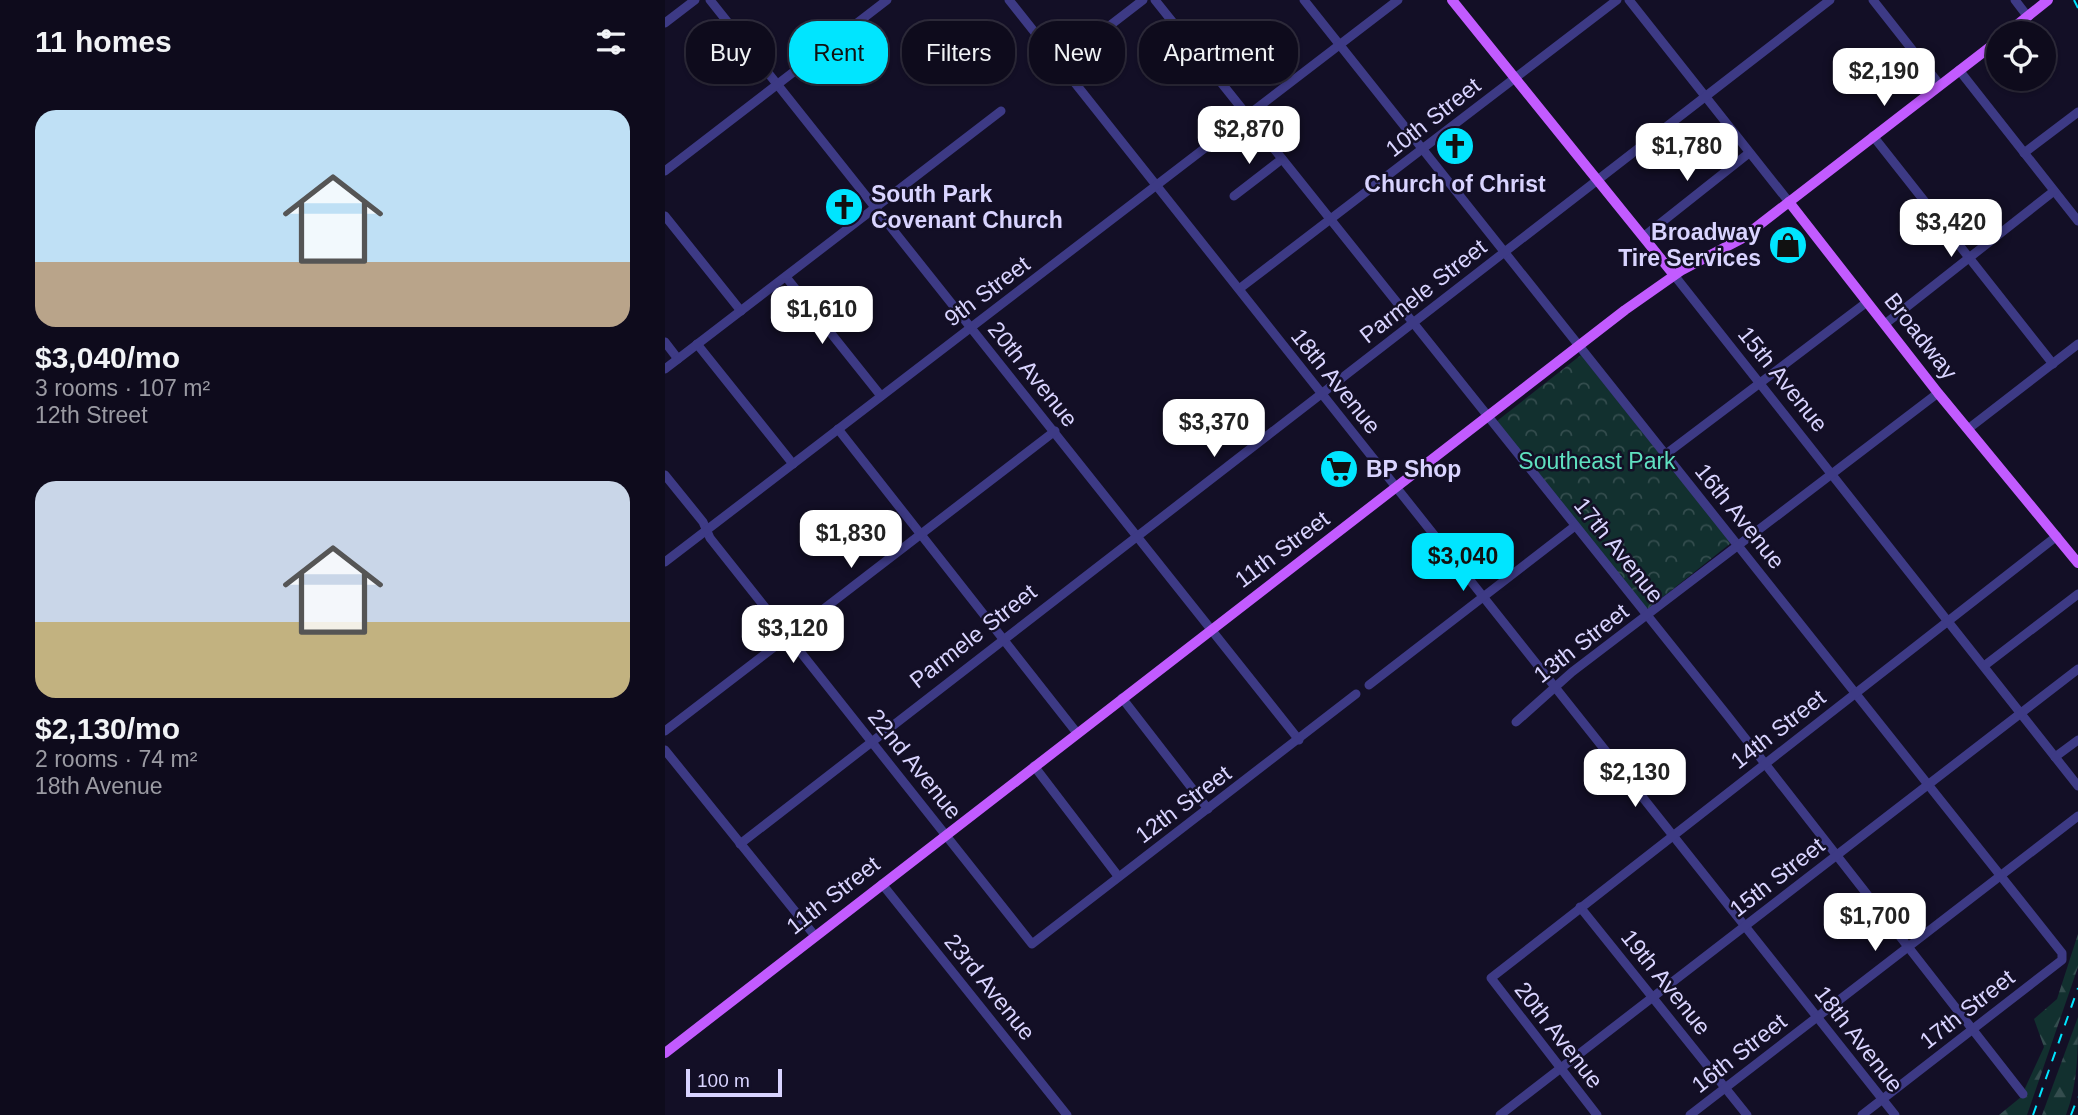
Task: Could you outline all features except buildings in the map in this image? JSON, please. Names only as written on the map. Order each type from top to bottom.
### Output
[{"type":"main road","name":"15th Avenue","points":[[1452,0],[1674,275]]},
{"type":"main road","points":[[2023,21],[2049,0]]},
{"type":"main road","name":"11th Street","points":[[665,1053],[1580,345],[1674,275],[1730,246],[1986,50]]},
{"type":"main road","name":"Broadway","points":[[1789,202],[1938,393],[2078,563]]},
{"type":"street","points":[[665,23],[695,0]]},
{"type":"street","name":"20th Avenue","points":[[710,0],[1299,740]]},
{"type":"street","points":[[665,171],[887,0]]},
{"type":"street","name":"18th Avenue","points":[[1009,0],[1029,25]]},
{"type":"street","points":[[1116,21],[1143,0]]},
{"type":"street","name":"17th Avenue","points":[[1155,0],[1764,763],[2023,1094]]},
{"type":"street","name":"16th Avenue","points":[[1304,0],[1929,783],[2062,953],[2062,960]]},
{"type":"street","name":"9th Street","points":[[665,562],[1398,0]]},
{"type":"street","name":"10th Street","points":[[1239,289],[1617,0]]},
{"type":"street","name":"Broadway","points":[[1629,0],[1789,202]]},
{"type":"street","name":"Parmele Street","points":[[740,844],[1001,638],[1322,396],[1831,0]]},
{"type":"street","points":[[1873,0],[1940,85]]},
{"type":"street","points":[[2015,0],[2028,17]]},
{"type":"street","points":[[1959,70],[2078,221]]},
{"type":"street","name":"18th Avenue","points":[[1076,84],[1322,396],[1398,486],[1674,833],[1895,1115]]},
{"type":"street","points":[[665,369],[1002,111]]},
{"type":"street","points":[[2024,153],[2078,112]]},
{"type":"street","points":[[1873,136],[2053,364]]},
{"type":"street","points":[[1643,237],[1749,153]]},
{"type":"street","points":[[1234,196],[1282,159]]},
{"type":"street","points":[[1885,324],[2054,191]]},
{"type":"street","points":[[665,216],[741,311]]},
{"type":"street","name":"15th Avenue","points":[[1674,275],[2078,786]]},
{"type":"street","points":[[786,277],[881,396]]},
{"type":"street","points":[[1666,454],[1867,303]]},
{"type":"street","points":[[665,342],[678,359]]},
{"type":"street","points":[[697,344],[793,464]]},
{"type":"street","points":[[1968,429],[2078,344]]},
{"type":"street","name":"13th Street","points":[[1515,722],[1556,686],[1938,393]]},
{"type":"street","points":[[838,429],[1077,733]]},
{"type":"street","points":[[665,732],[1055,431]]},
{"type":"street","name":"22nd Avenue","points":[[665,475],[1032,944]]},
{"type":"street","points":[[1369,685],[1575,526]]},
{"type":"street","name":"14th Street","points":[[1491,978],[2057,536]]},
{"type":"street","points":[[1985,666],[2078,594]]},
{"type":"street","name":"15th Street","points":[[1500,1115],[2078,669]]},
{"type":"street","name":"12th Street","points":[[1032,944],[1356,694]]},
{"type":"street","points":[[1122,698],[1208,808]]},
{"type":"street","points":[[2055,757],[2078,740]]},
{"type":"street","points":[[665,750],[815,936]]},
{"type":"street","points":[[1034,766],[1118,876]]},
{"type":"street","name":"16th Street","points":[[1690,1115],[2078,816]]},
{"type":"street","name":"23rd Avenue","points":[[883,884],[1067,1115]]},
{"type":"street","name":"19th Avenue","points":[[1580,907],[1747,1115]]},
{"type":"street","name":"17th Street","points":[[1862,1115],[2062,960]]},
{"type":"street","name":"20th Avenue","points":[[1491,978],[1597,1115]]},
{"type":"green space","name":"Southeast Park","points":[[1581,355],[1731,543],[1649,608],[1645,608],[1497,421]]},
{"type":"green space","points":[[2078,934],[2078,967],[2027,1115],[1999,1115],[2021,1097],[2044,1047],[2034,1019],[2057,999]]},
{"type":"green space","points":[[2078,1017],[2075,1079],[2066,1115],[2042,1115]]},
{"type":"railway","points":[[2074,0],[2078,8]]},
{"type":"railway","points":[[2033,1115],[2078,988]]},
{"type":"railway","points":[[2071,1115],[2078,1097]]},
{"type":"place","name":"Church of Christ","points":[[1455,146]]},
{"type":"place","name":"South Park Covenant Church","points":[[844,207]]},
{"type":"place","name":"Broadway Tire Services","points":[[1788,245]]},
{"type":"place","name":"BP Shop","points":[[1339,469]]}]
